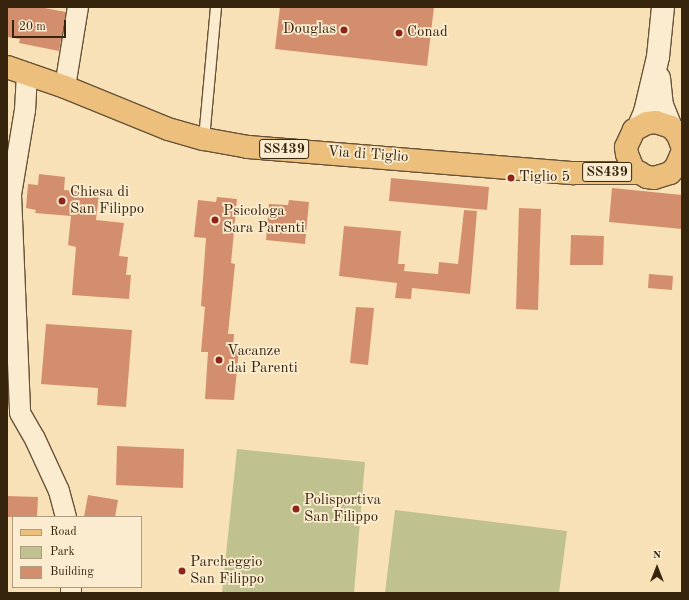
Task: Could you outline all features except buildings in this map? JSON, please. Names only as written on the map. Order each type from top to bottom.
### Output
[{"type":"main road","points":[[640,173],[629,162],[626,146],[630,135],[639,126],[646,112],[658,57],[663,7]]},
{"type":"main road","points":[[658,57],[662,105],[671,127],[678,135],[682,146]]},
{"type":"main road","name":"Via di Tiglio","points":[[17,70],[65,87],[168,129],[204,139],[248,147],[574,172],[640,173],[647,177],[672,177]]},
{"type":"main road","points":[[639,126],[656,122],[671,127]]},
{"type":"main road","name":"Via di Tiglio","points":[[574,172],[591,167],[626,146]]},
{"type":"main road","points":[[672,177],[682,153]]},
{"type":"street","points":[[65,87],[78,7]]},
{"type":"street","points":[[17,70],[25,110],[11,195],[13,412],[35,439],[59,491],[66,516]]},
{"type":"lane","points":[[204,139],[216,7]]},
{"type":"green space","name":"Polisportiva San Filippo","points":[[237,449],[365,462],[354,593],[222,593]]},
{"type":"green space","name":"Polisportiva San Filippo","points":[[395,510],[567,531],[559,593],[385,593]]},
{"type":"place","name":"Douglas","points":[[344,30]]},
{"type":"place","name":"Conad","points":[[399,33]]},
{"type":"place","name":"Tiglio 5","points":[[511,178]]},
{"type":"place","name":"Chiesa di San Filippo","points":[[62,201]]},
{"type":"place","name":"Psicologa Sara Parenti","points":[[215,220]]},
{"type":"place","name":"Vacanze dai Parenti","points":[[219,360]]},
{"type":"place","name":"Polisportiva San Filippo","points":[[296,509]]},
{"type":"place","name":"Parcheggio San Filippo","points":[[182,571]]}]
